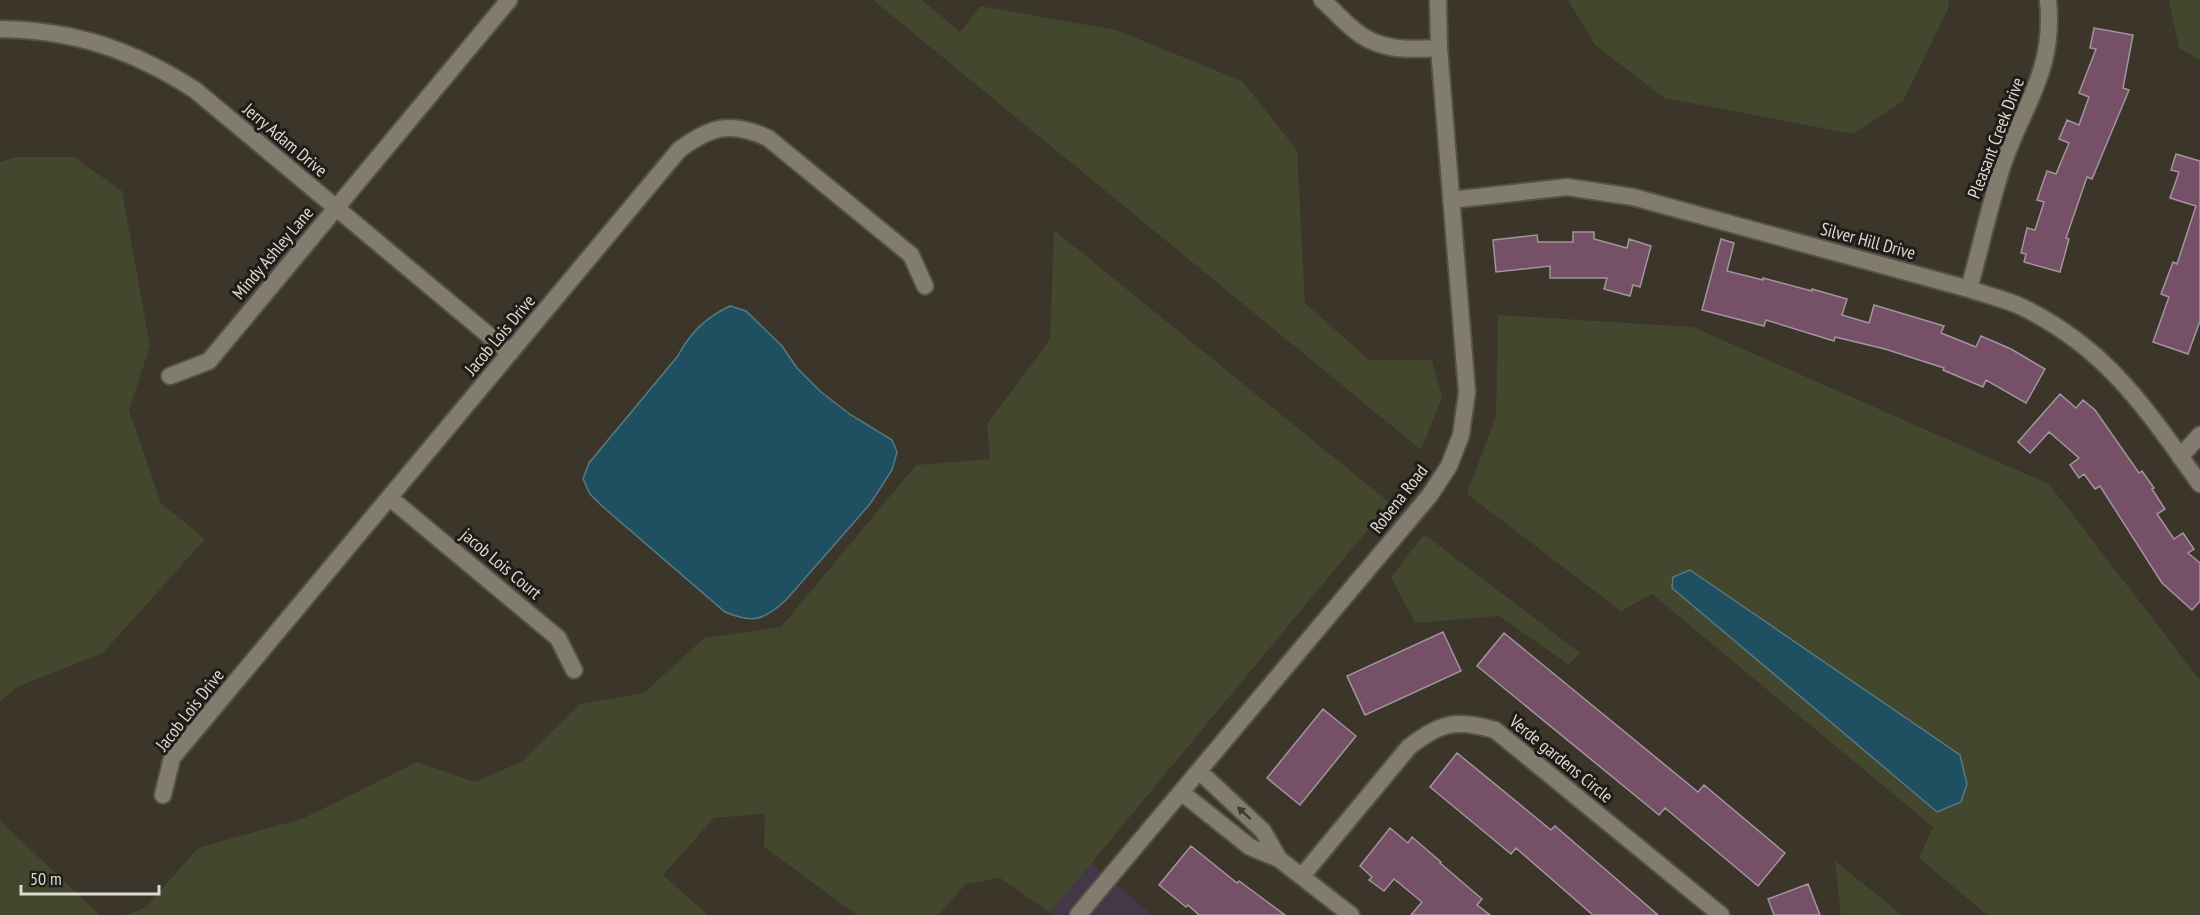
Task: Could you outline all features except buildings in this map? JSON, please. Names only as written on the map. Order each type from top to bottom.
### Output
[{"type":"street","name":"Mindy Ashley Lane","points":[[170,376],[209,361],[509,0]]},
{"type":"street","points":[[1322,0],[1354,31],[1376,44],[1404,50],[1439,48]]},
{"type":"street","name":"Robena Road","points":[[1078,915],[1430,495],[1449,466],[1461,435],[1467,392],[1439,48],[1438,0]]},
{"type":"street","name":"Pleasant Creek Drive","points":[[1969,289],[1993,194],[2005,158],[2040,78],[2050,20],[2048,0]]},
{"type":"street","name":"Jerry Adam Drive","points":[[0,29],[34,29],[72,35],[122,51],[163,69],[195,90],[510,353]]},
{"type":"street","name":"Jacob Lois Drive","points":[[163,795],[172,758],[679,150],[700,134],[724,128],[749,129],[768,138],[911,255],[925,286]]},
{"type":"street","name":"Silver Hill Drive","points":[[1451,200],[1567,187],[1633,197],[1969,289],[2020,306],[2062,329],[2105,363],[2134,394],[2200,484]]},
{"type":"street","points":[[2180,457],[2200,435]]},
{"type":"street","name":"jacob Lois Court","points":[[390,498],[558,638],[574,670]]},
{"type":"street","name":"Verde gardens Circle","points":[[1302,876],[1409,747],[1430,731],[1452,724],[1472,723],[1495,730],[1721,915]]},
{"type":"street","points":[[1199,771],[1263,831],[1279,859]]},
{"type":"street","points":[[1181,792],[1250,847],[1279,859],[1351,915]]},
{"type":"shaded area","points":[[1091,863],[1152,915],[1052,915],[1050,913]]},
{"type":"green space","points":[[873,0],[922,0],[960,32],[980,6],[1116,30],[1242,81],[1297,150],[1305,303],[1369,360],[1432,360],[1442,398],[1421,450]]},
{"type":"green space","points":[[1568,0],[1948,0],[1949,7],[1903,101],[1853,134],[1664,98],[1595,45]]},
{"type":"green space","points":[[2169,0],[2200,0],[2200,60],[2179,48]]},
{"type":"green space","points":[[17,157],[74,157],[122,191],[150,346],[129,410],[161,503],[205,539],[103,653],[17,687],[0,702],[0,162]]},
{"type":"green space","points":[[1054,230],[1390,503],[1050,913],[1000,878],[966,884],[940,913],[934,915],[857,915],[764,847],[765,814],[714,818],[663,875],[708,915],[126,915],[146,907],[198,848],[304,818],[417,762],[475,782],[521,762],[580,704],[644,693],[704,638],[781,627],[916,465],[990,459],[987,424],[1050,339]]},
{"type":"green space","points":[[1498,315],[1693,327],[2049,484],[2200,680],[2200,915],[1987,915],[1919,858],[1933,827],[1652,594],[1621,611],[1467,494],[1496,416]],"holes":[[[1690,571],[1960,755],[1936,812],[1673,588],[1673,577]]]},
{"type":"green space","points":[[1424,534],[1580,653],[1569,665],[1499,616],[1415,623],[1391,577]]},
{"type":"green space","points":[[0,821],[100,915],[0,915]]},
{"type":"green space","points":[[1835,861],[1902,915],[1841,915]]},
{"type":"water","points":[[730,306],[746,311],[782,346],[797,368],[821,392],[851,415],[892,440],[897,452],[892,470],[870,504],[786,600],[765,616],[751,619],[725,612],[602,506],[590,494],[583,479],[589,463],[677,357],[693,333],[706,321]]},
{"type":"water","points":[[1690,570],[1960,755],[1967,784],[1961,802],[1937,812],[1672,588],[1673,577]]}]
